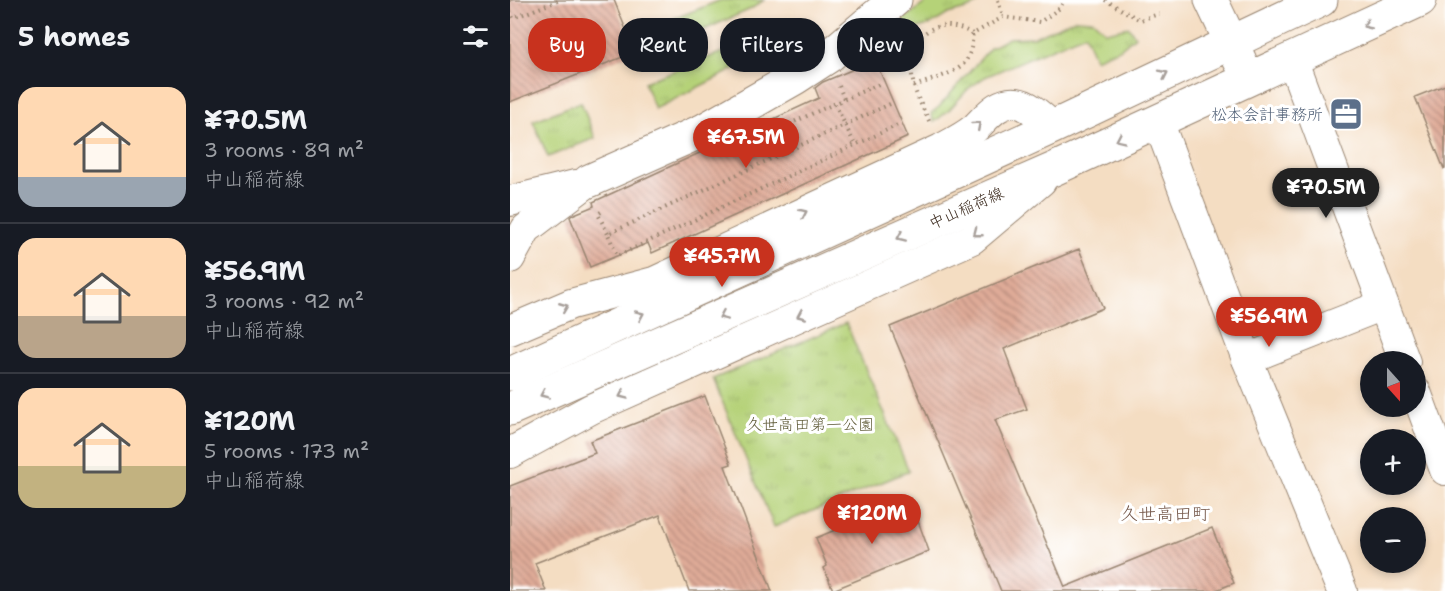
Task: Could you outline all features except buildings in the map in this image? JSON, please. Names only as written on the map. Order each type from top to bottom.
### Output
[{"type":"main road","points":[[589,181],[704,130],[795,78],[829,56],[895,0]]},
{"type":"main road","points":[[1210,0],[1249,79]]},
{"type":"main road","points":[[510,374],[1053,127],[1321,0]]},
{"type":"main road","name":"中山稲荷線","points":[[510,410],[1054,169],[1420,0]]},
{"type":"street","points":[[1292,59],[1401,351]]},
{"type":"street","points":[[510,330],[571,304],[654,282],[941,149],[973,130],[993,110],[1002,105],[1017,103],[1032,110],[1053,127]]},
{"type":"street","points":[[1158,121],[1247,359],[1342,591]]},
{"type":"street","points":[[510,453],[591,410],[972,238],[1054,169]]},
{"type":"street","points":[[510,201],[589,181]]},
{"type":"street","points":[[510,258],[526,229],[589,181]]},
{"type":"street","points":[[1247,359],[1383,305]]},
{"type":"street","points":[[1425,417],[1445,470]]},
{"type":"path","points":[[510,11],[513,18],[560,0]]},
{"type":"path","points":[[998,0],[1003,17]]},
{"type":"path","points":[[973,34],[1003,17],[1040,22],[1060,8],[1064,0]]},
{"type":"path","points":[[1106,0],[1140,20],[1159,14]]},
{"type":"path","points":[[941,149],[914,86],[912,62],[915,46],[926,31],[943,24],[959,26],[973,34]]},
{"type":"path","points":[[914,86],[944,75],[965,63],[972,45],[973,34]]},
{"type":"path","points":[[835,104],[855,145]]},
{"type":"path","points":[[890,104],[608,234],[617,256],[900,124]]},
{"type":"green space","points":[[721,0],[764,0],[731,18],[720,18],[720,23],[708,28],[708,18],[676,18]]},
{"type":"green space","points":[[929,0],[982,0],[970,8],[948,14],[924,26],[924,18],[905,18]]},
{"type":"green space","points":[[1075,19],[1093,20],[1106,32],[1129,27],[1135,36],[1121,48],[1095,59],[1085,34],[985,77],[968,89],[948,111],[934,122],[931,113],[939,107],[990,48],[1009,38],[1034,37]]},
{"type":"green space","points":[[720,53],[720,72],[728,72],[655,109],[644,82],[670,72],[708,72],[708,58]]},
{"type":"green space","points":[[581,102],[595,138],[548,157],[533,121]]},
{"type":"green space","name":"久世高田第一公園","points":[[846,323],[909,471],[774,527],[713,379]]},
{"type":"place","name":"松本会計事務所","points":[[1346,114]]},
{"type":"district","name":"久世高田町","points":[[1165,514]]}]
